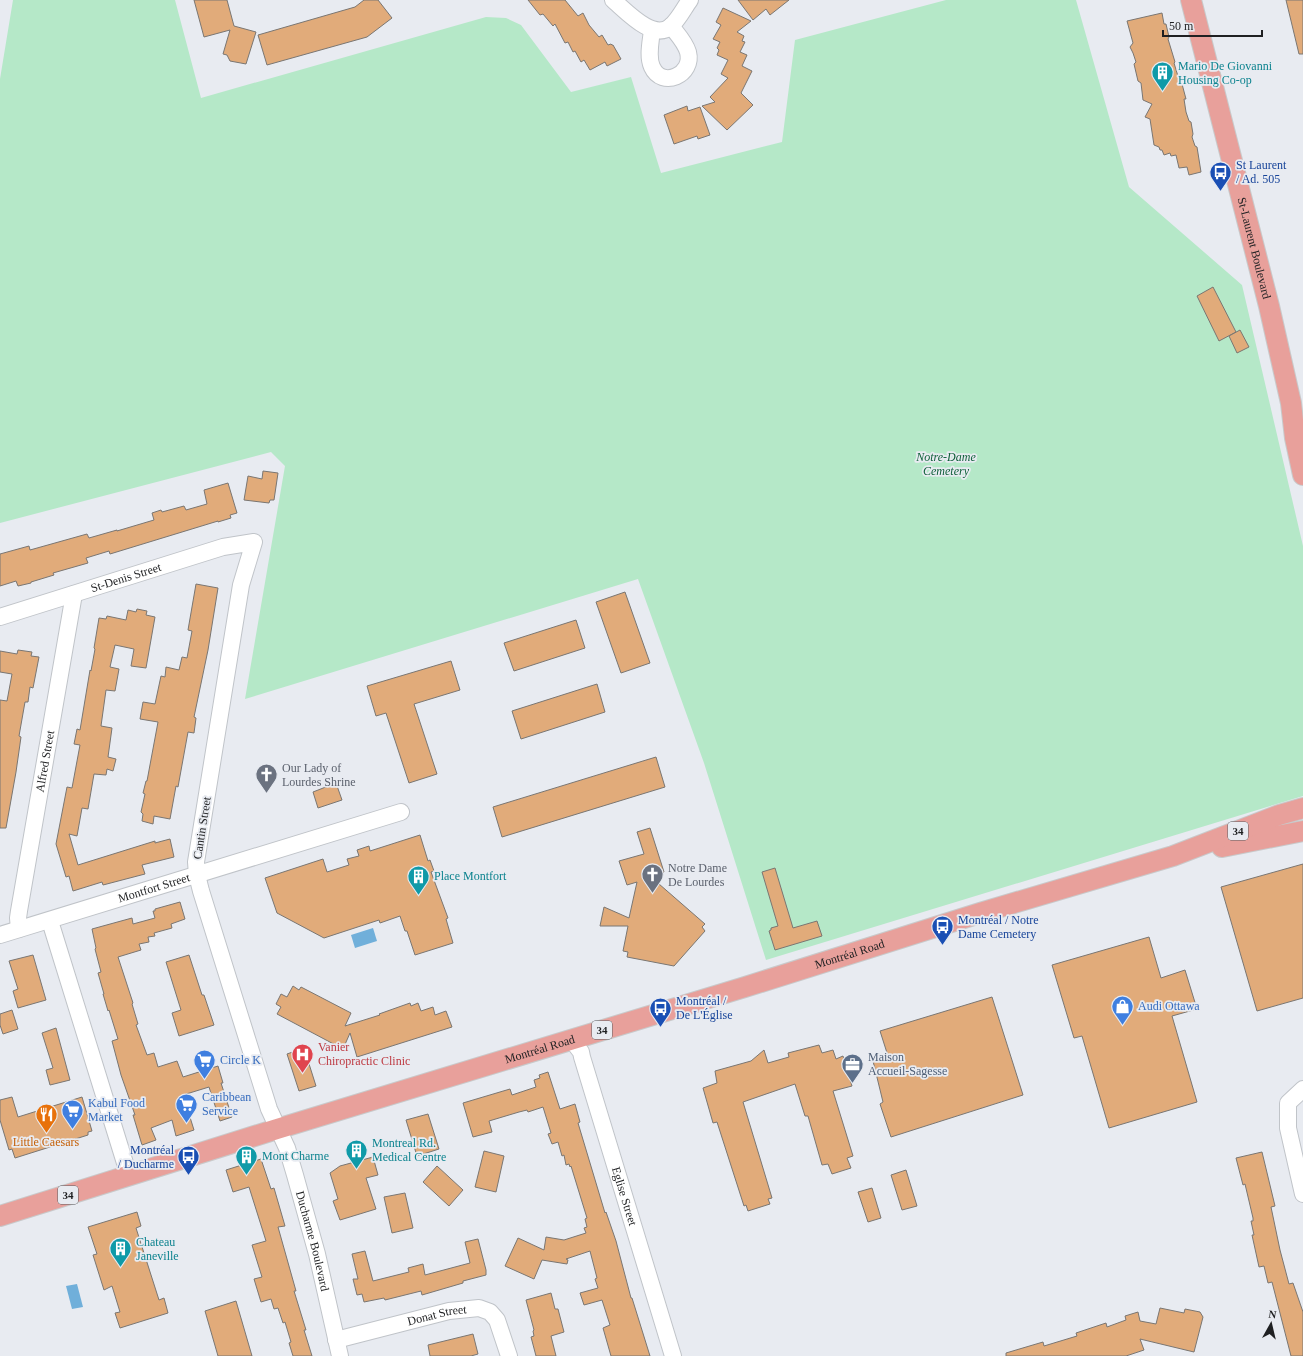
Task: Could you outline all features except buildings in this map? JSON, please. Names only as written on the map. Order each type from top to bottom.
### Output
[{"type":"main road","name":"St-Laurent Boulevard","points":[[1191,0],[1269,306],[1291,403],[1295,438],[1303,476]]},
{"type":"main road","name":"St-Laurent Boulevard","points":[[1291,403],[1303,433]]},
{"type":"main road","name":"Montréal Road","points":[[0,1216],[277,1129],[973,915],[1173,856],[1280,815],[1303,808]]},
{"type":"main road","name":"Montréal Road","points":[[1173,856],[1303,831]]},
{"type":"street","points":[[613,0],[637,21],[652,30],[662,31],[671,26],[690,0]]},
{"type":"street","points":[[652,30],[650,53],[651,66],[657,75],[665,78],[674,77],[683,73],[688,65],[688,54],[685,45],[671,26]]},
{"type":"street","name":"St-Denis Street","points":[[0,617],[223,547],[254,542]]},
{"type":"street","name":"Cantin Street","points":[[254,542],[241,585],[196,862],[197,875],[201,891],[269,1110],[277,1129]]},
{"type":"street","name":"Alfred Street","points":[[19,929],[18,918],[74,594]]},
{"type":"street","name":"Montfort Street","points":[[0,935],[50,921],[401,812]]},
{"type":"street","points":[[50,921],[129,1176]]},
{"type":"street","name":"Eglise Street","points":[[571,1039],[581,1052],[673,1356]]},
{"type":"street","points":[[1303,1089],[1288,1103],[1288,1128],[1303,1194]]},
{"type":"street","name":"Ducharme Boulevard","points":[[277,1129],[287,1148],[317,1254],[340,1356]]},
{"type":"street","name":"Donat Street","points":[[336,1340],[449,1311],[479,1308],[490,1312],[497,1320],[509,1356]]},
{"type":"green space","name":"Notre-Dame Cemetery","points":[[13,0],[175,0],[201,98],[486,17],[506,18],[521,25],[571,92],[631,77],[661,173],[782,142],[795,40],[946,0],[1076,0],[1129,187],[1242,285],[1303,546],[1303,796],[766,960],[704,763],[638,579],[245,699],[285,466],[271,452],[0,523],[0,79]]},
{"type":"water","points":[[373,928],[377,941],[355,948],[351,935]]},
{"type":"water","points":[[77,1284],[83,1307],[72,1309],[66,1286]]},
{"type":"place","name":"Mario De Giovanni Housing Co-op","points":[[1163,92]]},
{"type":"place","name":"St Laurent / Ad. 505","points":[[1221,192]]},
{"type":"place","name":"Our Lady of Lourdes Shrine","points":[[266,794]]},
{"type":"place","name":"Notre Dame De Lourdes","points":[[653,894]]},
{"type":"place","name":"Place Montfort","points":[[419,896]]},
{"type":"place","name":"Montréal / Notre Dame Cemetery","points":[[942,946]]},
{"type":"place","name":"Audi Ottawa","points":[[1122,1026]]},
{"type":"place","name":"Montréal / De L'Église","points":[[660,1028]]},
{"type":"place","name":"Vanier Chiropractic Clinic","points":[[303,1074]]},
{"type":"place","name":"Circle K","points":[[204,1080]]},
{"type":"place","name":"Maison Accueil-Sagesse","points":[[852,1084]]},
{"type":"place","name":"Caribbean Service","points":[[187,1124]]},
{"type":"place","name":"Kabul Food Market","points":[[73,1130]]},
{"type":"place","name":"Little Caesars","points":[[46,1134]]},
{"type":"place","name":"Montreal Rd. Medical Centre","points":[[356,1170]]},
{"type":"place","name":"Montréal / Ducharme","points":[[189,1176]]},
{"type":"place","name":"Mont Charme","points":[[247,1176]]},
{"type":"place","name":"Chateau Janeville","points":[[121,1268]]}]
